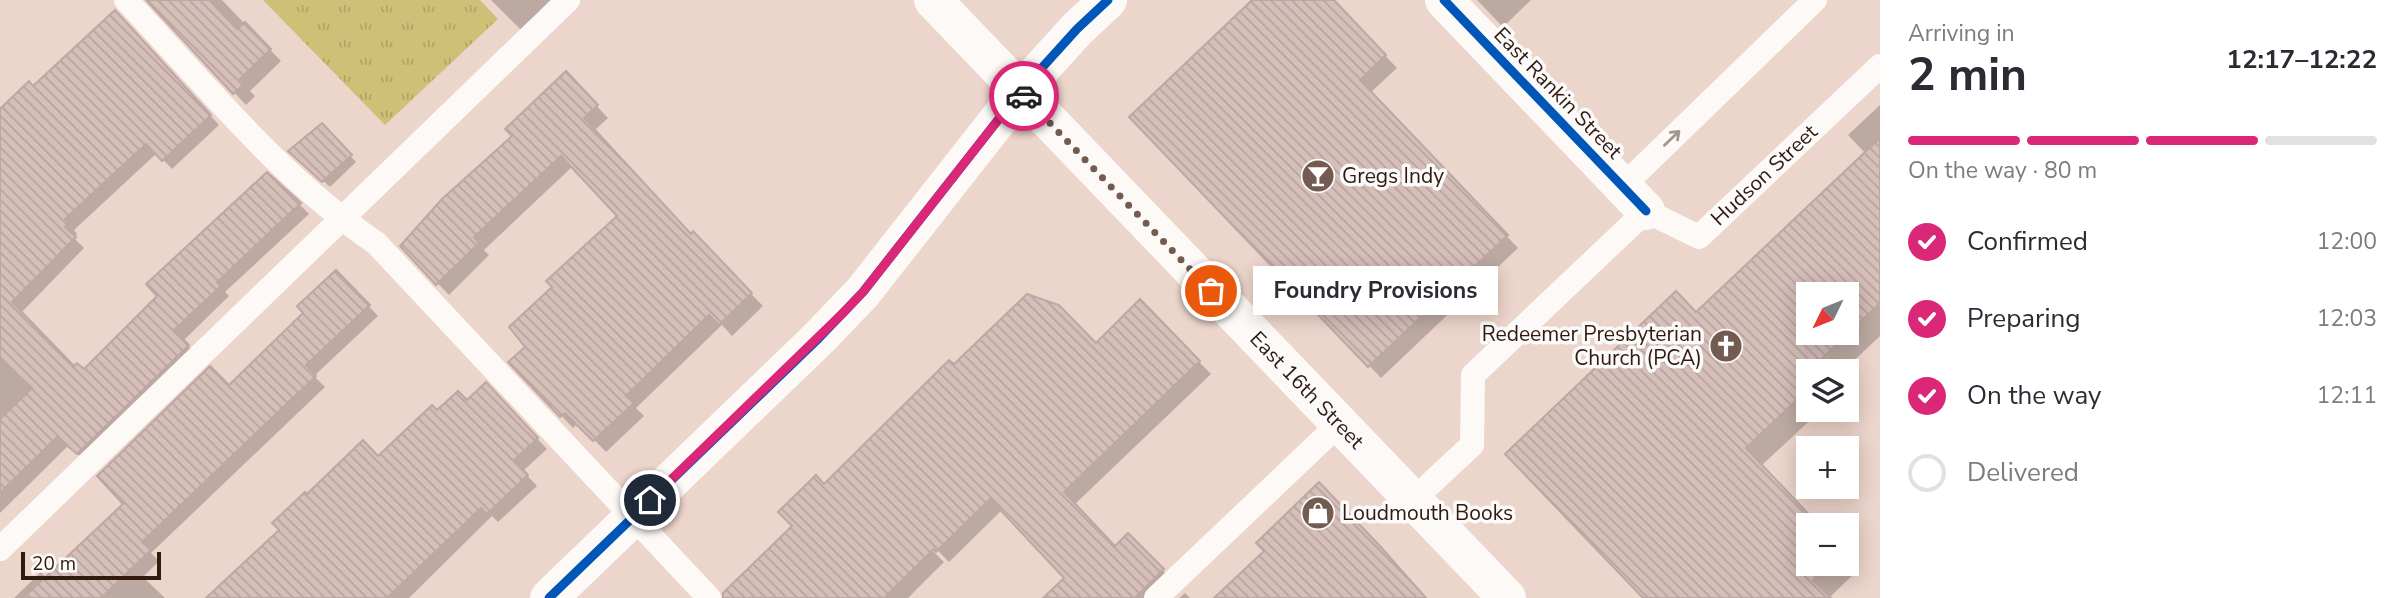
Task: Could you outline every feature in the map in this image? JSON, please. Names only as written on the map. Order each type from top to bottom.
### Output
[{"type":"main road","name":"East 16th Street","points":[[933,0],[1507,598]]},
{"type":"main road","points":[[549,598],[819,338],[856,299],[1020,92],[1077,29],[1108,0]]},
{"type":"main road","name":"East Rankin Street","points":[[1444,0],[1635,198]]},
{"type":"lane","points":[[126,0],[279,164],[341,220],[376,243],[709,598]]},
{"type":"lane","points":[[0,549],[568,0]]},
{"type":"lane","points":[[1413,500],[1472,445],[1474,375],[1815,0]]},
{"type":"lane","name":"Hudson Street","points":[[1635,198],[1699,237],[1880,66]]},
{"type":"lane","points":[[1156,598],[1339,424]]},
{"type":"green space","points":[[263,0],[480,0],[498,19],[385,125]]},
{"type":"building","points":[[146,0],[209,0],[237,29],[245,22],[271,49],[240,79],[244,84],[233,94]]},
{"type":"building","name":"Gregs Indy","points":[[1252,0],[1334,0],[1386,55],[1360,80],[1508,235],[1368,367],[1129,117]]},
{"type":"building","points":[[115,10],[211,115],[162,161],[146,144],[65,219],[69,223],[65,227],[76,237],[12,302],[74,366],[77,363],[84,369],[157,296],[146,284],[267,172],[301,203],[217,282],[221,286],[174,330],[189,345],[77,454],[57,437],[0,493],[0,419],[32,388],[0,358],[0,109],[29,81],[33,86]]},
{"type":"building","points":[[566,71],[598,105],[584,118],[691,234],[693,231],[752,293],[719,325],[709,315],[626,396],[634,403],[593,441],[565,413],[560,417],[508,362],[525,347],[509,327],[552,287],[546,281],[617,216],[561,156],[474,237],[479,243],[436,285],[400,246],[442,199],[512,136],[505,129]]},
{"type":"building","points":[[322,123],[352,155],[322,182],[288,151]]},
{"type":"building","name":"Redeemer Presbyterian Church (PCA)","points":[[1880,138],[1880,303],[1859,323],[1859,282],[1796,282],[1796,345],[1836,345],[1821,359],[1796,359],[1796,400],[1746,448],[1808,513],[1796,513],[1796,576],[1817,576],[1813,580],[1831,598],[1643,598],[1505,454],[1676,291],[1696,312]]},
{"type":"building","points":[[336,270],[370,305],[306,365],[316,376],[142,542],[151,550],[101,598],[23,598],[123,504],[97,476],[210,366],[229,385],[303,313],[297,306]]},
{"type":"building","points":[[1027,294],[1059,305],[1096,343],[1140,299],[1200,361],[1064,492],[1115,546],[1128,533],[1164,569],[1135,598],[1043,598],[1064,578],[990,499],[884,598],[723,598],[723,593],[792,526],[778,512],[816,475],[824,484],[949,360],[954,364]]},
{"type":"building","points":[[486,382],[538,438],[514,460],[528,475],[487,514],[481,508],[387,598],[206,598],[279,530],[272,523],[305,492],[307,494],[363,440],[378,456],[432,405],[437,410],[458,391],[467,400]]},
{"type":"building","points":[[1319,482],[1426,598],[1214,598],[1264,551],[1256,543]]},
{"type":"cycle path","points":[[549,598],[819,338],[863,292],[1020,92],[1077,29],[1108,0]]},
{"type":"cycle path","points":[[1444,0],[1646,211]]},
{"type":"way so far","points":[[1024,96],[1211,291]]},
{"type":"place","name":"Gregs Indy","points":[[1318,176]]},
{"type":"place","name":"Foundry Provisions","points":[[1211,291]]},
{"type":"place","name":"Redeemer Presbyterian Church (PCA)","points":[[1726,346]]},
{"type":"place","name":"Loudmouth Books","points":[[1318,513]]},
{"type":"route","points":[[650,500],[819,338],[863,292],[1020,92],[1024,96]]}]
